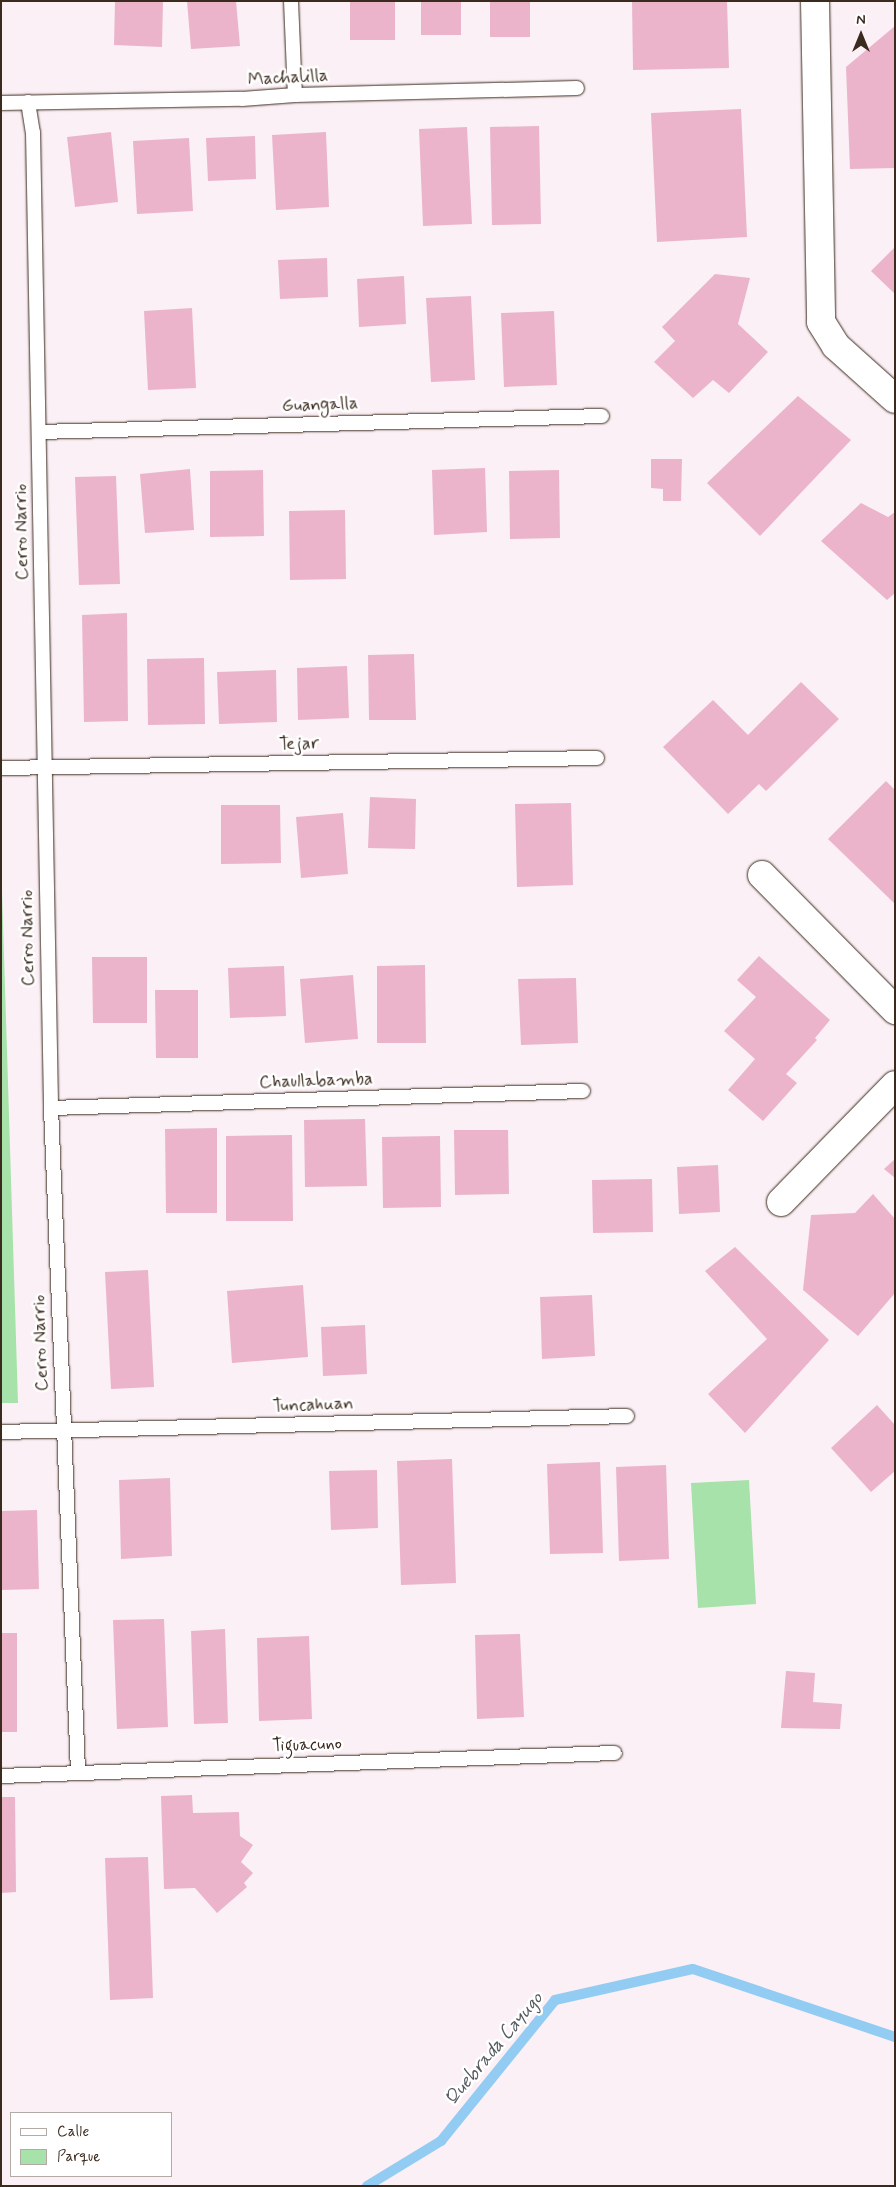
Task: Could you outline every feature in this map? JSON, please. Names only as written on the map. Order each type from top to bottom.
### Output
[{"type":"street","points":[[815,1],[820,322],[836,346],[895,399]]},
{"type":"street","points":[[762,875],[895,1010]]},
{"type":"street","points":[[781,1202],[895,1085]]},
{"type":"lane","points":[[291,1],[295,95]]},
{"type":"lane","name":"Machalilla","points":[[1,103],[242,99],[295,95],[577,88]]},
{"type":"lane","name":"Cerro Narrio","points":[[28,102],[33,132],[40,432],[43,766],[51,1108],[78,1772]]},
{"type":"lane","name":"Guangalla","points":[[40,432],[602,416]]},
{"type":"lane","name":"Tejar","points":[[1,768],[597,758]]},
{"type":"lane","name":"Chaullabamba","points":[[51,1108],[583,1091]]},
{"type":"lane","name":"Tuncahuan","points":[[1,1432],[627,1416]]},
{"type":"lane","name":"Tiguacuno","points":[[1,1776],[615,1753]]},
{"type":"green space","points":[[1,860],[18,1403],[1,1403]]},
{"type":"green space","points":[[749,1480],[756,1604],[698,1608],[691,1483]]},
{"type":"building","points":[[115,1],[163,1],[162,47],[114,45]]},
{"type":"building","points":[[187,1],[236,1],[240,46],[191,49]]},
{"type":"building","points":[[350,1],[395,1],[395,40],[350,40]]},
{"type":"building","points":[[421,1],[461,1],[461,35],[421,35]]},
{"type":"building","points":[[490,1],[530,1],[530,37],[490,37]]},
{"type":"building","points":[[632,1],[727,1],[729,68],[633,70]]},
{"type":"building","points":[[895,26],[895,168],[850,169],[846,67]]},
{"type":"building","points":[[741,109],[747,237],[657,242],[651,113]]},
{"type":"building","points":[[539,126],[541,224],[492,225],[490,127]]},
{"type":"building","points":[[467,127],[472,224],[423,226],[419,129]]},
{"type":"building","points":[[111,132],[118,202],[75,207],[67,137]]},
{"type":"building","points":[[326,132],[329,207],[276,210],[272,135]]},
{"type":"building","points":[[255,136],[256,179],[208,181],[206,138]]},
{"type":"building","points":[[189,138],[193,211],[137,214],[133,141]]},
{"type":"building","points":[[895,247],[895,294],[871,271]]},
{"type":"building","points":[[327,258],[328,297],[280,299],[278,260]]},
{"type":"building","points":[[715,274],[750,278],[738,324],[768,352],[729,393],[713,380],[693,398],[654,362],[675,341],[662,327]]},
{"type":"building","points":[[404,276],[406,324],[359,327],[357,279]]},
{"type":"building","points":[[471,296],[475,380],[431,382],[426,298]]},
{"type":"building","points":[[192,308],[196,388],[148,390],[144,311]]},
{"type":"building","points":[[554,311],[557,385],[504,387],[501,313]]},
{"type":"building","points":[[798,396],[851,440],[760,536],[707,483]]},
{"type":"building","points":[[651,459],[682,459],[681,501],[663,501],[663,489],[651,488]]},
{"type":"building","points":[[485,468],[487,532],[434,535],[432,470]]},
{"type":"building","points":[[190,469],[194,530],[145,533],[140,474]]},
{"type":"building","points":[[263,470],[264,536],[210,537],[210,471]]},
{"type":"building","points":[[559,470],[560,538],[510,539],[509,471]]},
{"type":"building","points":[[116,476],[120,584],[79,585],[75,477]]},
{"type":"building","points":[[861,503],[888,517],[895,512],[895,593],[887,600],[821,541]]},
{"type":"building","points":[[345,510],[346,579],[290,580],[289,511]]},
{"type":"building","points":[[127,613],[128,721],[84,722],[82,615]]},
{"type":"building","points":[[414,654],[416,720],[369,720],[368,655]]},
{"type":"building","points":[[204,658],[205,724],[148,725],[147,659]]},
{"type":"building","points":[[347,666],[349,718],[298,720],[297,668]]},
{"type":"building","points":[[276,670],[277,722],[219,724],[217,672]]},
{"type":"building","points":[[801,682],[839,719],[766,791],[759,784],[728,814],[663,747],[713,700],[748,735]]},
{"type":"building","points":[[886,781],[895,790],[895,904],[828,839]]},
{"type":"building","points":[[370,797],[416,799],[415,849],[368,848]]},
{"type":"building","points":[[571,803],[573,885],[517,887],[515,804]]},
{"type":"building","points":[[221,805],[280,805],[281,863],[221,864]]},
{"type":"building","points":[[343,813],[348,874],[301,878],[296,817]]},
{"type":"building","points":[[759,956],[830,1020],[815,1038],[817,1040],[786,1074],[797,1083],[763,1121],[728,1090],[755,1059],[724,1031],[756,997],[737,980]]},
{"type":"building","points":[[92,957],[147,957],[147,1023],[93,1023]]},
{"type":"building","points":[[425,965],[426,1043],[377,1043],[377,966]]},
{"type":"building","points":[[284,966],[286,1016],[230,1018],[228,968]]},
{"type":"building","points":[[353,975],[358,1039],[305,1043],[300,979]]},
{"type":"building","points":[[576,978],[578,1043],[521,1045],[518,979]]},
{"type":"building","points":[[155,990],[198,990],[198,1058],[156,1058]]},
{"type":"building","points":[[365,1119],[367,1186],[305,1187],[304,1120]]},
{"type":"building","points":[[217,1128],[217,1213],[166,1213],[165,1129]]},
{"type":"building","points":[[454,1130],[508,1130],[509,1194],[455,1195]]},
{"type":"building","points":[[292,1135],[293,1221],[226,1221],[226,1136]]},
{"type":"building","points":[[440,1136],[441,1207],[383,1208],[382,1137]]},
{"type":"building","points":[[895,1159],[895,1178],[884,1169]]},
{"type":"building","points":[[718,1165],[720,1212],[679,1214],[677,1167]]},
{"type":"building","points":[[652,1179],[653,1232],[593,1233],[592,1180]]},
{"type":"building","points":[[873,1194],[895,1219],[895,1293],[858,1336],[803,1290],[811,1215],[855,1213]]},
{"type":"building","points":[[735,1247],[829,1340],[745,1433],[708,1394],[767,1339],[705,1271]]},
{"type":"building","points":[[148,1270],[154,1387],[111,1389],[105,1272]]},
{"type":"building","points":[[303,1285],[308,1357],[232,1363],[227,1291]]},
{"type":"building","points":[[592,1295],[595,1356],[542,1359],[540,1297]]},
{"type":"building","points":[[365,1325],[367,1374],[323,1376],[321,1327]]},
{"type":"building","points":[[877,1405],[895,1425],[895,1471],[871,1492],[831,1448]]},
{"type":"building","points":[[452,1459],[456,1583],[401,1585],[397,1461]]},
{"type":"building","points":[[600,1462],[603,1553],[550,1554],[547,1464]]},
{"type":"building","points":[[666,1465],[669,1559],[619,1561],[616,1467]]},
{"type":"building","points":[[377,1470],[378,1528],[331,1530],[329,1471]]},
{"type":"building","points":[[170,1478],[172,1556],[121,1559],[119,1480]]},
{"type":"building","points":[[37,1510],[39,1589],[1,1590],[1,1511]]},
{"type":"building","points":[[164,1619],[168,1727],[117,1729],[113,1620]]},
{"type":"building","points":[[225,1629],[228,1723],[194,1724],[191,1631]]},
{"type":"building","points":[[1,1633],[17,1633],[17,1732],[1,1732]]},
{"type":"building","points":[[520,1634],[524,1717],[477,1719],[475,1635]]},
{"type":"building","points":[[309,1636],[312,1719],[259,1721],[257,1638]]},
{"type":"building","points":[[786,1671],[815,1673],[813,1702],[842,1704],[840,1729],[781,1728]]},
{"type":"building","points":[[192,1795],[193,1813],[239,1812],[240,1836],[253,1845],[241,1862],[253,1873],[244,1883],[247,1887],[217,1913],[195,1888],[164,1889],[161,1796]]},
{"type":"building","points":[[1,1797],[15,1797],[16,1892],[1,1893]]},
{"type":"building","points":[[148,1857],[153,1998],[110,2000],[105,1858]]},
{"type":"waterway","name":"Quebrada Cayugo","points":[[367,2186],[441,2141],[555,2000],[693,1969],[895,2037]]}]
